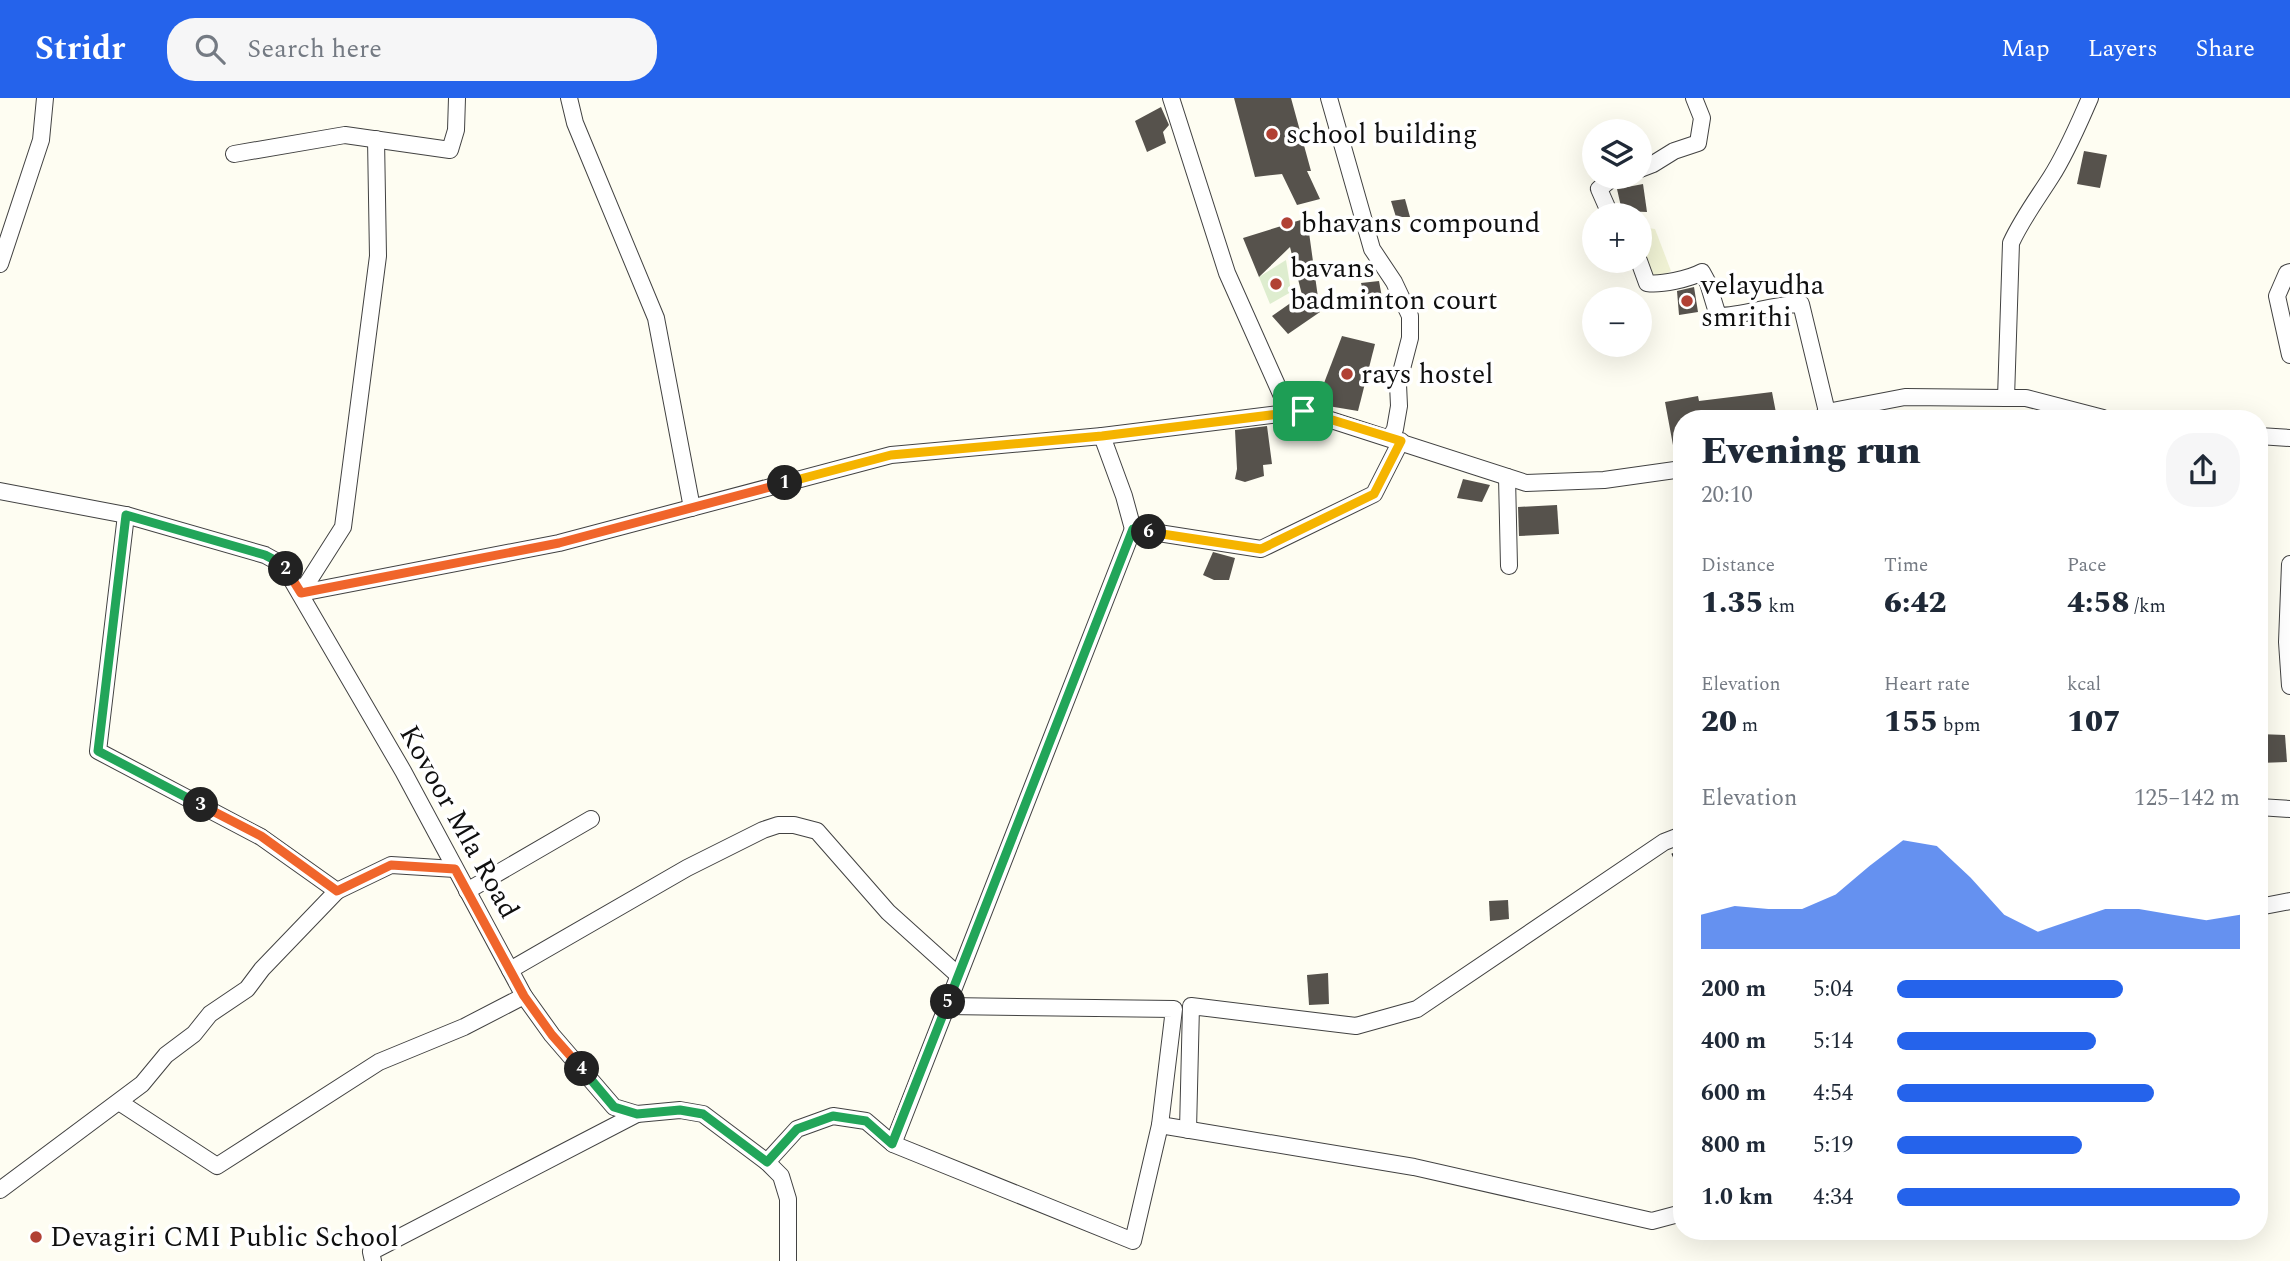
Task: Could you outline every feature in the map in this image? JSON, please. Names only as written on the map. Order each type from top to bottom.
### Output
[{"type":"street","points":[[0,264],[41,140],[46,98]]},
{"type":"street","points":[[234,154],[345,135],[450,150],[456,130],[457,98]]},
{"type":"street","points":[[569,98],[575,123],[656,318],[692,508]]},
{"type":"street","points":[[1171,98],[1227,272],[1281,394],[1303,411],[1526,483],[1604,480],[1673,471]]},
{"type":"street","points":[[1133,529],[1261,549],[1374,494],[1396,440],[1398,384],[1410,338],[1410,316],[1394,282],[1372,249],[1329,98]]},
{"type":"street","points":[[1652,164],[1674,151],[1698,144],[1702,118],[1694,98]]},
{"type":"street","points":[[2006,398],[2011,243],[2021,220],[2052,176],[2068,147],[2090,98]]},
{"type":"street","points":[[301,593],[343,527],[378,256],[376,139]]},
{"type":"street","points":[[1643,273],[1647,283],[1659,285],[1672,280],[1691,278],[1702,271],[1718,316],[1801,304],[1823,410]]},
{"type":"street","points":[[2290,272],[2287,273],[2277,296],[2290,355]]},
{"type":"street","points":[[1846,410],[1905,397],[2026,398],[2072,410]]},
{"type":"street","points":[[301,593],[559,543],[891,455],[1102,436],[1303,411]]},
{"type":"street","points":[[892,1144],[1133,529],[1102,436]]},
{"type":"street","points":[[2268,437],[2290,438]]},
{"type":"street","points":[[1507,477],[1509,566]]},
{"type":"street","name":"Kovoor Mla Road","points":[[0,491],[126,515],[265,555],[284,565],[403,771],[524,996],[552,1035],[614,1107],[637,1114]]},
{"type":"street","points":[[126,515],[98,751],[261,836],[337,891]]},
{"type":"street","points":[[2290,564],[2287,642],[2290,686]]},
{"type":"street","points":[[2268,808],[2290,809]]},
{"type":"street","points":[[467,891],[591,820]]},
{"type":"street","points":[[510,970],[687,868],[764,830],[778,825],[794,825],[817,831],[888,912],[958,975]]},
{"type":"street","points":[[1188,1130],[1191,1006],[1356,1027],[1417,1009],[1673,838]]},
{"type":"street","points":[[0,1191],[142,1084],[166,1055],[194,1034],[210,1014],[247,989],[262,969],[337,891],[391,865],[455,869]]},
{"type":"street","points":[[2268,905],[2290,901]]},
{"type":"street","points":[[119,1102],[217,1166],[379,1062],[464,1027],[524,996]]},
{"type":"street","points":[[767,1162],[797,1129],[833,1116],[866,1121],[892,1144],[1133,1241],[1160,1125],[1174,1009],[947,1006]]},
{"type":"street","points":[[373,1261],[371,1252],[637,1114],[680,1110],[703,1114],[767,1162],[781,1176],[788,1199],[788,1261]]},
{"type":"street","points":[[1160,1125],[1415,1167],[1651,1221],[1673,1215]]},
{"type":"green space","points":[[1652,229],[1655,229],[1671,271],[1657,278],[1649,274],[1652,273]]},
{"type":"green space","name":"bavans badminton court","points":[[1286,260],[1291,292],[1270,304],[1259,277]]},
{"type":"building","name":"school building","points":[[1234,98],[1291,98],[1311,171],[1307,171],[1320,199],[1297,205],[1282,174],[1255,177]]},
{"type":"building","points":[[1161,107],[1169,125],[1163,132],[1166,143],[1147,152],[1135,121]]},
{"type":"building","points":[[2084,151],[2107,155],[2100,188],[2077,184]]},
{"type":"building","points":[[1617,189],[1644,189],[1646,203],[1620,203]]},
{"type":"building","points":[[1405,199],[1410,217],[1396,217],[1391,201]]},
{"type":"building","name":"school building","points":[[1307,218],[1320,312],[1288,334],[1272,316],[1302,295],[1290,247],[1259,277],[1243,238]]},
{"type":"building","points":[[1379,281],[1383,303],[1367,305],[1361,283]]},
{"type":"building","name":"velayudha smrithi","points":[[1694,287],[1698,312],[1679,315],[1677,291]]},
{"type":"building","name":"rays hostel","points":[[1342,336],[1375,344],[1358,411],[1316,404]]},
{"type":"building","points":[[1772,392],[1775,410],[1673,410],[1673,445],[1665,402],[1698,396],[1699,401]]},
{"type":"building","points":[[1267,426],[1272,464],[1263,465],[1264,476],[1245,482],[1235,479],[1235,430]]},
{"type":"building","points":[[1463,479],[1490,485],[1482,502],[1457,498]]},
{"type":"building","points":[[1557,505],[1559,534],[1519,536],[1518,507]]},
{"type":"building","points":[[1213,552],[1235,558],[1229,580],[1214,580],[1203,575]]},
{"type":"building","points":[[2268,734],[2285,735],[2287,762],[2268,763]]},
{"type":"building","points":[[1508,900],[1509,919],[1490,921],[1489,901]]},
{"type":"building","points":[[1328,973],[1329,1004],[1309,1005],[1307,975]]},
{"type":"place","name":"school building","points":[[1272,134]]},
{"type":"place","name":"bhavans compound","points":[[1287,223]]},
{"type":"place","name":"bavans badminton court","points":[[1276,284]]},
{"type":"place","name":"velayudha smrithi","points":[[1687,301]]},
{"type":"place","name":"rays hostel","points":[[1347,374]]},
{"type":"place","name":"Devagiri CMI Public School","points":[[36,1237]]},
{"type":"route","points":[[1303,411],[1401,441],[1374,494],[1261,549],[1133,529],[892,1144],[866,1121],[833,1116],[797,1129],[767,1162],[703,1114],[680,1110],[637,1114],[614,1107],[552,1035],[524,996],[455,869],[391,865],[337,891],[261,836],[98,751],[126,515],[265,555],[284,565],[301,593],[559,543],[891,455],[1102,436],[1303,411]]}]
